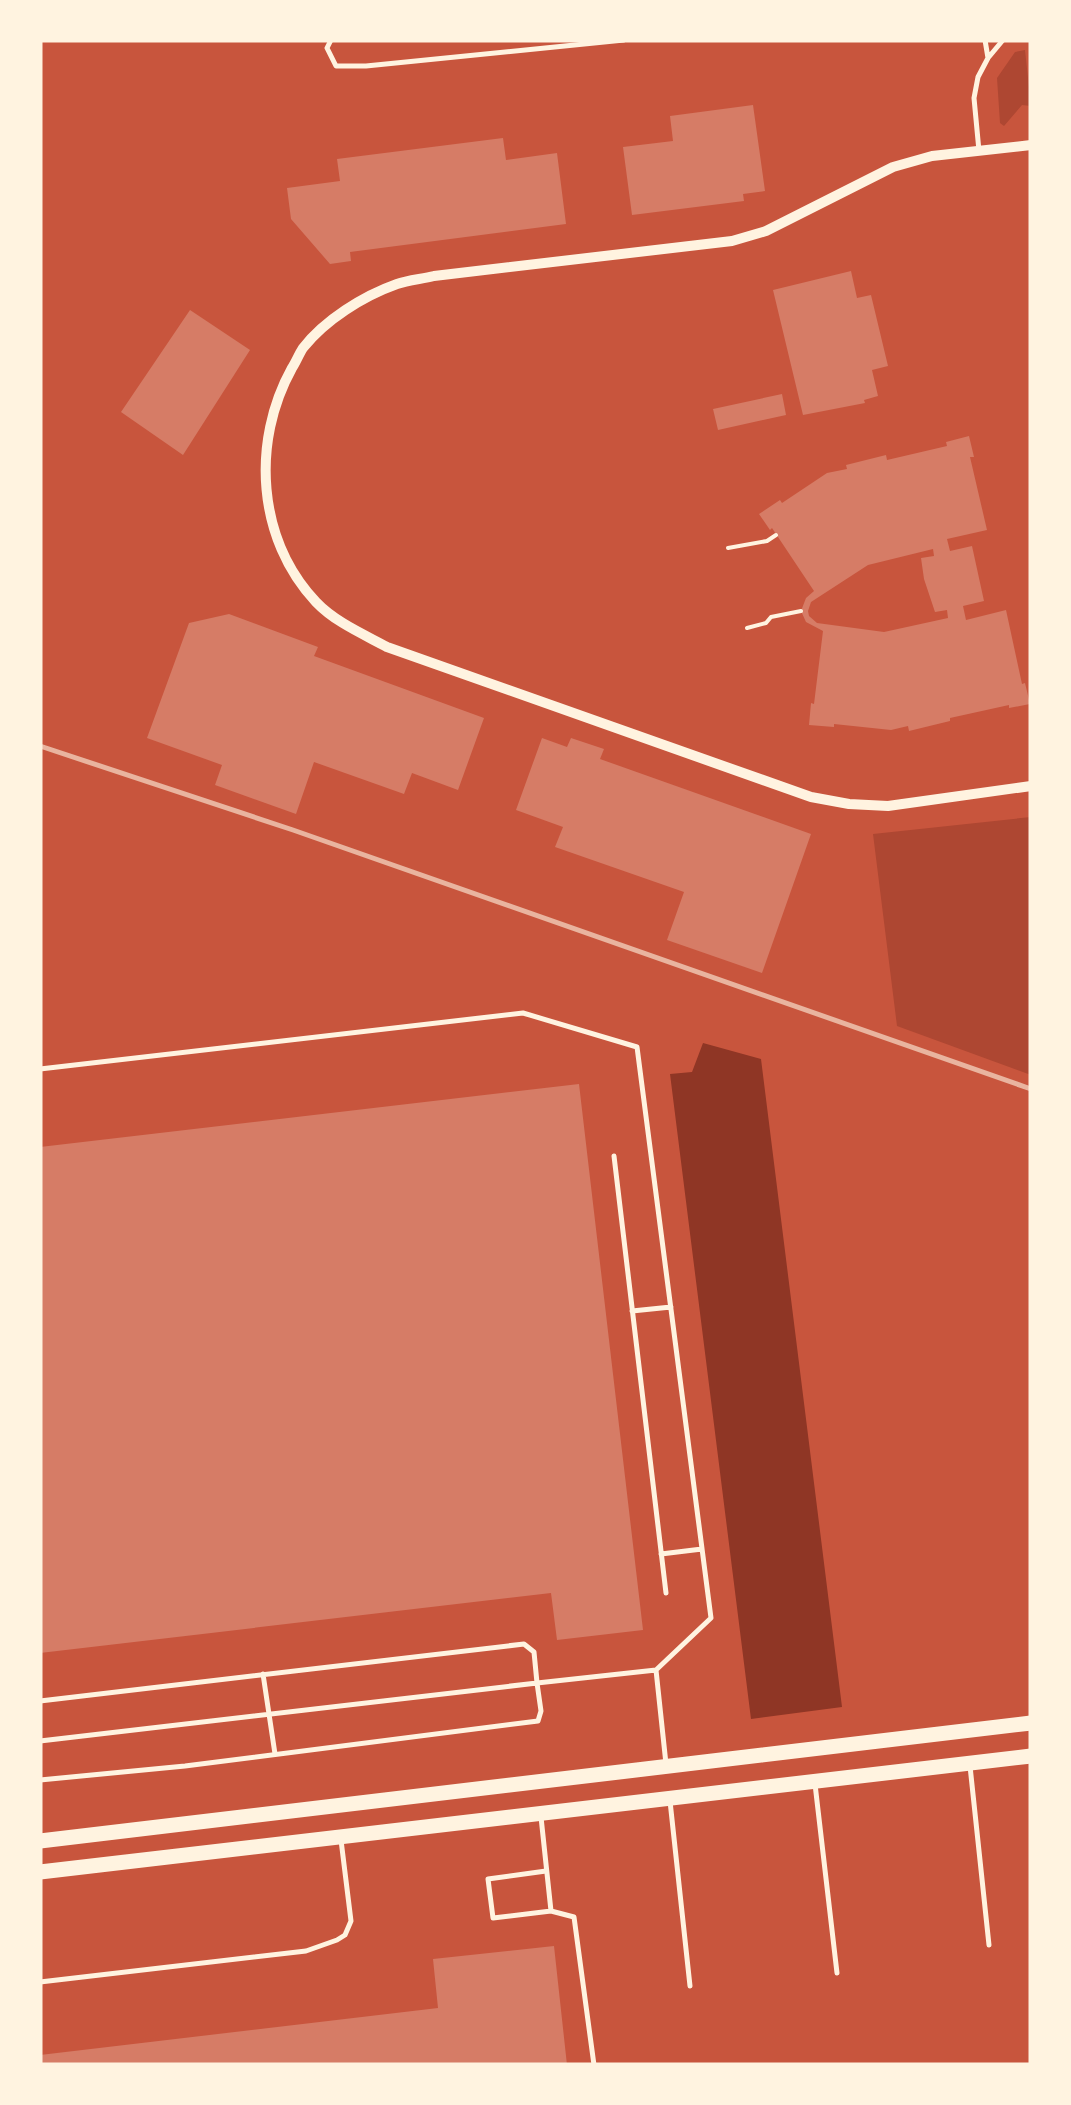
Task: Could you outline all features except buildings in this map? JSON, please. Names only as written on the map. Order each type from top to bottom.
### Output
[{"type":"main road","points":[[40,1841],[1031,1724]]},
{"type":"main road","points":[[40,1872],[1031,1756]]},
{"type":"main road","points":[[666,1766],[669,1798]]},
{"type":"street","points":[[1031,145],[932,156],[893,168],[766,231],[732,241],[434,276],[398,284],[364,299],[328,324],[303,349],[281,388],[268,428],[265,464],[268,508],[285,558],[316,602],[346,625],[387,647],[811,797],[888,806],[1031,786]]},
{"type":"lane","points":[[332,40],[327,48],[336,66],[366,66],[624,40]]},
{"type":"lane","points":[[985,40],[988,58]]},
{"type":"lane","points":[[979,151],[974,98],[978,77],[1003,40]]},
{"type":"lane","points":[[40,1069],[523,1013],[638,1046],[711,1618],[656,1670],[40,1741]]},
{"type":"lane","points":[[614,1156],[666,1593]]},
{"type":"lane","points":[[632,1311],[671,1307]]},
{"type":"lane","points":[[661,1554],[702,1549]]},
{"type":"lane","points":[[40,1701],[524,1644],[534,1652],[541,1711],[538,1720],[40,1780]]},
{"type":"lane","points":[[656,1670],[666,1766]]},
{"type":"lane","points":[[263,1674],[275,1754]]},
{"type":"lane","points":[[970,1763],[989,1945]]},
{"type":"lane","points":[[814,1782],[837,1972]]},
{"type":"lane","points":[[669,1798],[690,1986]]},
{"type":"lane","points":[[540,1814],[552,1911]]},
{"type":"lane","points":[[40,1982],[306,1950],[338,1940],[351,1921],[340,1837]]},
{"type":"lane","points":[[547,1871],[488,1878],[493,1918],[552,1911],[574,1917],[594,2065]]},
{"type":"path","points":[[728,548],[767,541],[776,535]]},
{"type":"path","points":[[747,628],[766,624],[770,617],[801,611]]},
{"type":"shaded area","points":[[1025,50],[1031,106],[1022,105],[1004,126],[1000,123],[997,78],[1015,52]]},
{"type":"shaded area","points":[[1031,817],[1031,1075],[897,1026],[873,834]]},
{"type":"shaded area","points":[[703,1043],[761,1059],[842,1707],[751,1719],[670,1074],[692,1072]]},
{"type":"railway","points":[[40,746],[293,830],[1031,1089]]}]
